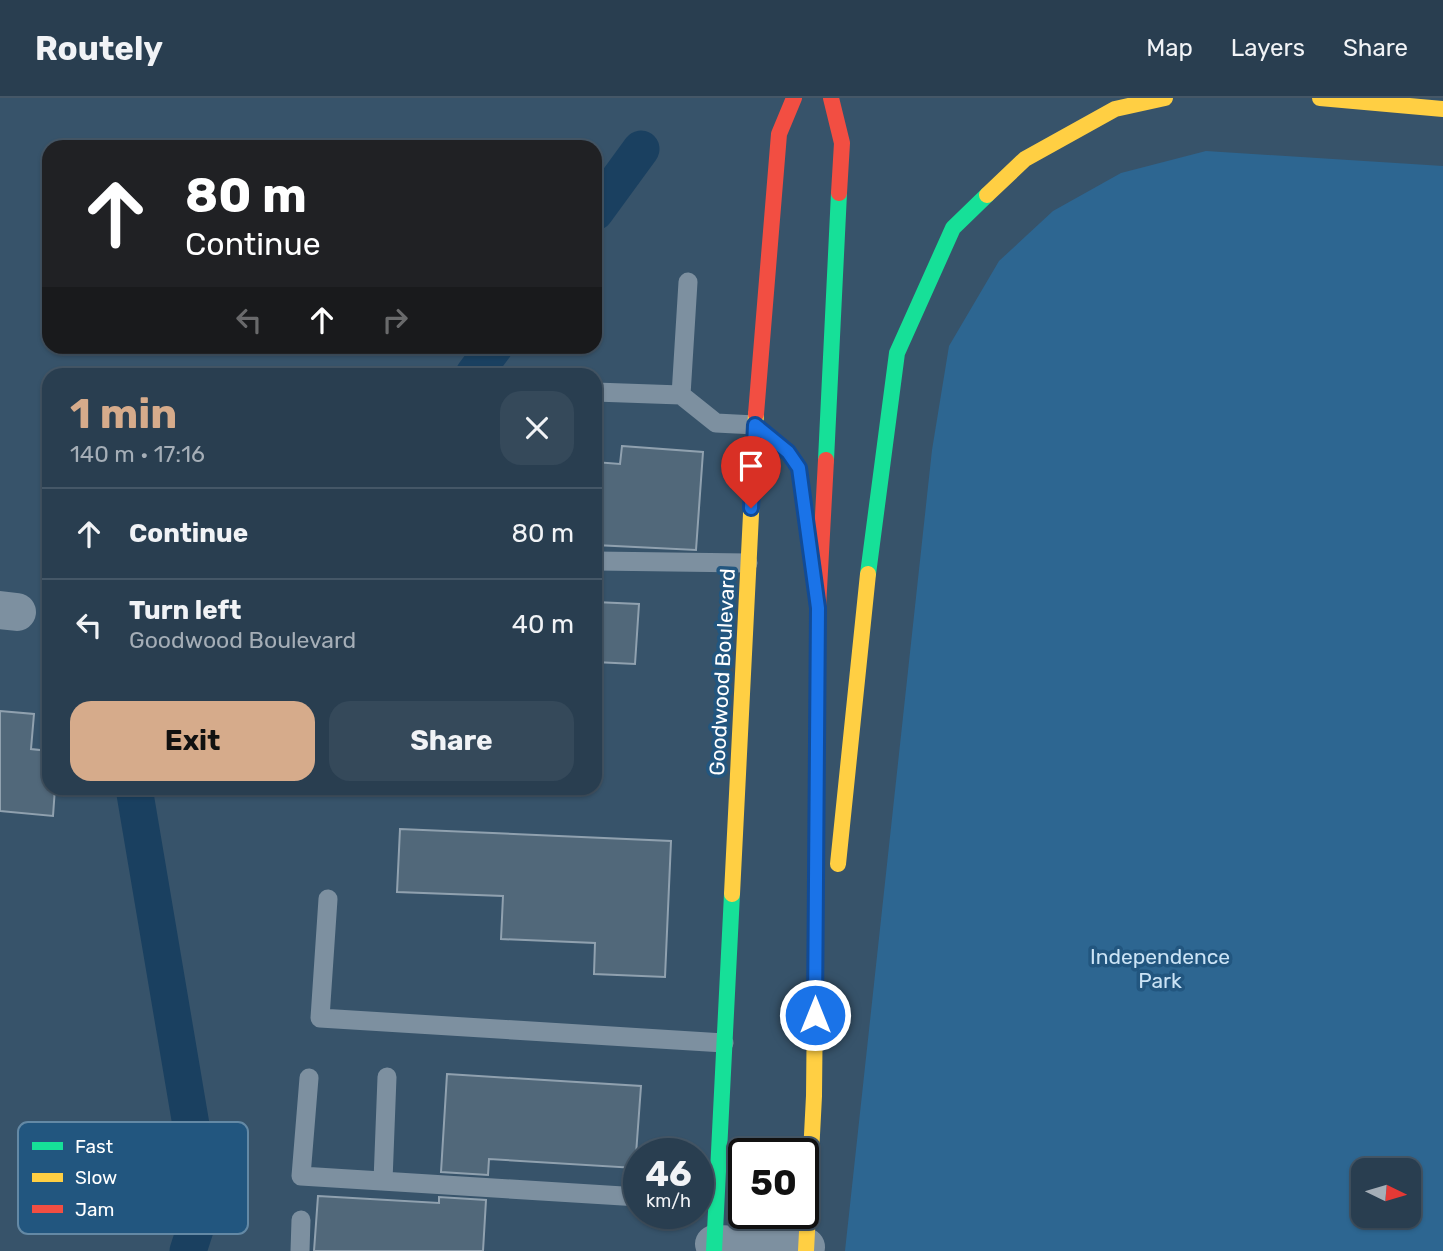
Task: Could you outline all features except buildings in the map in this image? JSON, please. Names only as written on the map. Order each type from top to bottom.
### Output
[{"type":"main road","name":"Goodwood Boulevard","points":[[714,1138],[724,1043],[755,425],[779,134],[794,98]]},
{"type":"main road","points":[[806,1249],[814,1096],[818,608],[842,143],[831,98]]},
{"type":"main road","points":[[837,876],[866,587],[897,353],[953,228],[1025,159],[1115,109],[1165,98]]},
{"type":"main road","points":[[1320,98],[1443,109]]},
{"type":"main road","points":[[755,425],[788,452],[799,468],[818,608]]},
{"type":"main road","points":[[814,1096],[832,917]]},
{"type":"main road","name":"Goodwood Boulevard","points":[[711,1229],[714,1247]]},
{"type":"street","points":[[714,1247],[806,1249]]},
{"type":"lane","points":[[681,395],[688,282]]},
{"type":"lane","points":[[602,393],[681,395],[716,423],[755,425]]},
{"type":"lane","points":[[602,561],[748,563]]},
{"type":"lane","points":[[328,899],[320,1018],[724,1043]]},
{"type":"lane","points":[[383,1181],[387,1077]]},
{"type":"lane","points":[[309,1078],[301,1176],[623,1196]]},
{"type":"lane","points":[[300,1251],[301,1220]]},
{"type":"green space","name":"Independence Park","points":[[1206,151],[1443,166],[1443,1251],[845,1251],[932,450],[949,346],[999,261],[1053,211],[1121,173]]},
{"type":"waterway","points":[[602,202],[641,149]]},
{"type":"waterway","points":[[478,368],[489,354]]},
{"type":"waterway","points":[[135,795],[190,1122]]},
{"type":"waterway","points":[[188,1251],[194,1234]]},
{"type":"traffic: fast","points":[[826,460],[839,193]]},
{"type":"traffic: fast","points":[[868,574],[897,353],[953,228],[987,195]]},
{"type":"traffic: fast","points":[[714,1251],[732,894]]},
{"type":"traffic: slow","points":[[987,195],[1025,159],[1115,109],[1165,98]]},
{"type":"traffic: slow","points":[[1320,98],[1443,109]]},
{"type":"traffic: slow","points":[[732,894],[756,414]]},
{"type":"traffic: slow","points":[[838,864],[868,574]]},
{"type":"traffic: slow","points":[[806,1251],[814,1096],[816,896]]},
{"type":"traffic: jam","points":[[756,414],[779,134],[794,98]]},
{"type":"traffic: jam","points":[[831,98],[842,143],[839,193]]},
{"type":"traffic: jam","points":[[755,425],[788,452],[799,468],[806,519]]},
{"type":"traffic: jam","points":[[816,896],[818,608],[826,460]]},
{"type":"route","points":[[751,508],[755,425],[788,452],[799,468],[818,608],[815,1015]]}]
